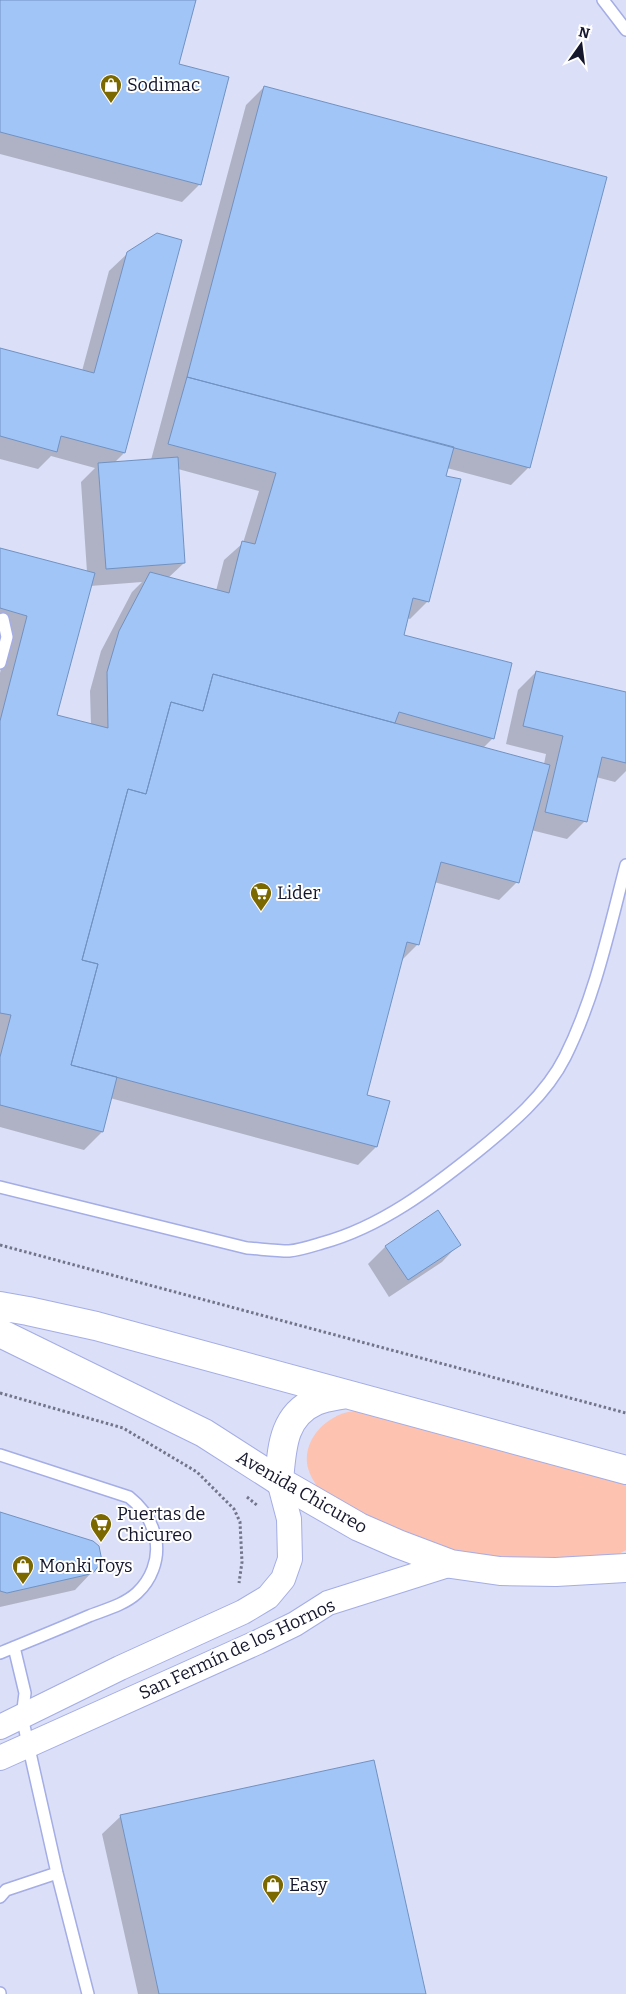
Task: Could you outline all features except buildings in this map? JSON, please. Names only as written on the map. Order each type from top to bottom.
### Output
[{"type":"main road","points":[[0,1306],[96,1326],[626,1470]]},
{"type":"main road","name":"Avenida Chicureo","points":[[0,1333],[204,1433],[279,1481],[359,1527],[451,1564],[509,1571],[556,1572],[622,1567]]},
{"type":"main road","points":[[279,1481],[284,1438],[296,1416],[316,1401],[347,1393]]},
{"type":"street","name":"San Fermín de los Hornos","points":[[0,1727],[120,1668],[243,1612],[268,1597],[283,1579],[290,1559],[289,1519],[279,1481]]},
{"type":"street","name":"San Fermín de los Hornos","points":[[0,1758],[258,1642],[295,1624],[328,1604],[451,1564]]},
{"type":"lane","points":[[603,0],[626,30]]},
{"type":"lane","points":[[0,663],[7,638],[1,620]]},
{"type":"lane","points":[[0,1187],[247,1248],[289,1250],[324,1243],[363,1228],[406,1204],[445,1178],[499,1134],[544,1090],[565,1058],[584,1012],[599,966],[626,865]]},
{"type":"lane","points":[[0,1455],[129,1497],[141,1506],[149,1519],[155,1533],[157,1548],[152,1573],[130,1598],[0,1653]]},
{"type":"lane","points":[[14,1648],[24,1693],[22,1717],[57,1873],[88,1994]]},
{"type":"lane","points":[[0,1897],[6,1890],[57,1873]]},
{"type":"path","points":[[0,1245],[626,1413]]},
{"type":"path","points":[[0,1393],[123,1428],[197,1472],[234,1509],[240,1522],[242,1562],[238,1588],[243,1612]]},
{"type":"shaded area","points":[[356,1411],[626,1483],[626,1550],[607,1558],[493,1560],[470,1558],[402,1534],[318,1488],[310,1473],[307,1453],[315,1435],[321,1427],[337,1416]]},
{"type":"place","name":"Sodimac","points":[[111,104]]},
{"type":"place","name":"Lider","points":[[261,912]]},
{"type":"place","name":"Puertas de Chicureo","points":[[101,1543]]},
{"type":"place","name":"Monki Toys","points":[[23,1585]]},
{"type":"place","name":"Easy","points":[[273,1904]]}]
